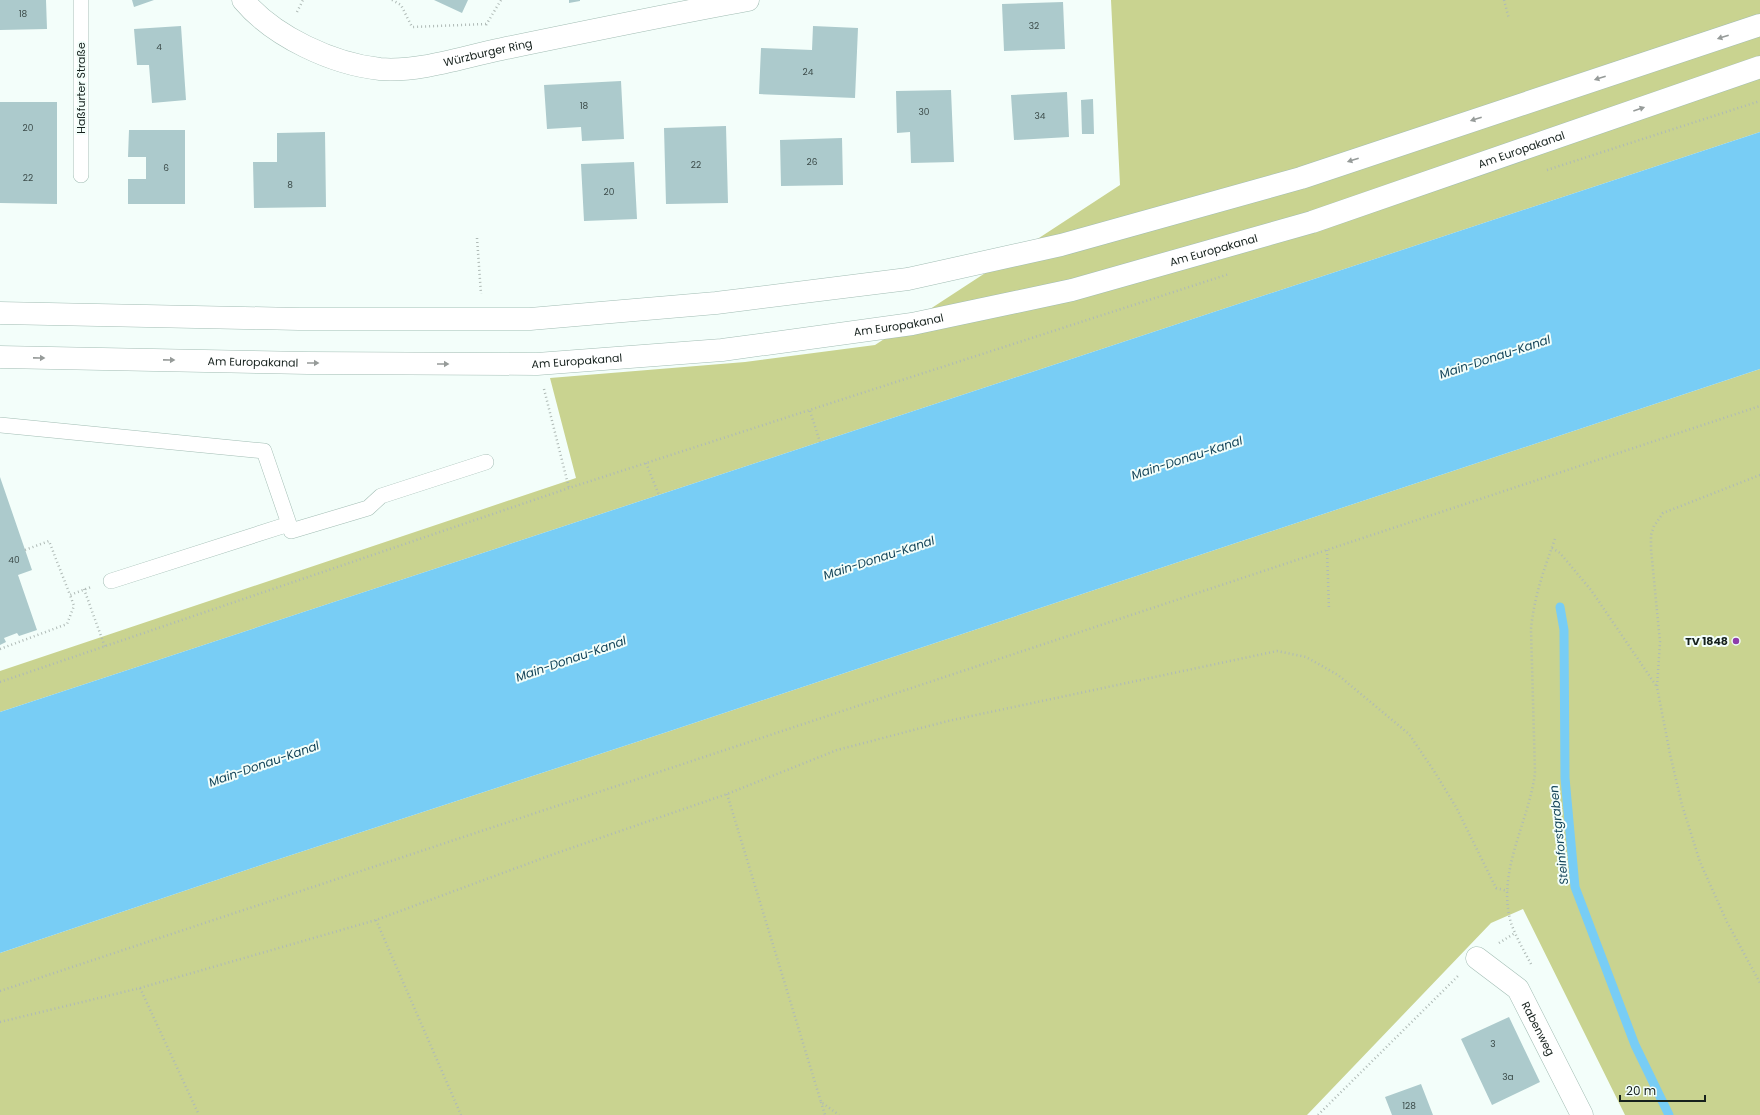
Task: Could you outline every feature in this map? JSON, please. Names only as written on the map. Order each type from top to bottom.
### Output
[{"type":"main road","name":"Würzburger Ring","points":[[243,0],[250,9],[284,35],[340,62],[381,69],[419,68],[484,53],[748,0]]},
{"type":"main road","points":[[0,313],[299,319],[530,319],[716,302],[908,280],[1061,245],[1301,178],[1760,25]]},
{"type":"main road","name":"Am Europakanal","points":[[0,357],[308,363],[538,364],[722,350],[905,325],[1072,290],[1312,222],[1760,67]]},
{"type":"main road","name":"Rabenweg","points":[[1477,958],[1518,989],[1582,1115]]},
{"type":"lane","name":"Haßfurter Straße","points":[[81,0],[81,176]]},
{"type":"lane","points":[[0,425],[11,428],[153,439],[264,451],[291,531],[368,508],[381,496],[486,462]]},
{"type":"lane","points":[[110,581],[289,524]]},
{"type":"path","points":[[392,0],[401,5],[412,27],[486,24]]},
{"type":"path","points":[[1504,0],[1509,19]]},
{"type":"path","points":[[1542,172],[1760,101]]},
{"type":"path","points":[[477,238],[482,299]]},
{"type":"path","points":[[0,682],[569,488],[1237,272]]},
{"type":"path","points":[[538,364],[569,488]]},
{"type":"path","points":[[0,991],[1760,406]]},
{"type":"path","points":[[810,411],[820,442]]},
{"type":"path","points":[[646,463],[659,495]]},
{"type":"path","points":[[1760,475],[1663,513],[1654,526],[1651,535],[1660,642],[1657,687],[1679,790],[1700,862],[1727,922],[1760,983]]},
{"type":"path","points":[[1533,968],[1515,933],[1510,916],[1508,891],[1513,855],[1533,791],[1535,773],[1531,629],[1533,606],[1538,584],[1555,539]]},
{"type":"path","points":[[0,649],[67,624],[74,606],[49,541],[25,550]]},
{"type":"path","points":[[1552,548],[1560,553],[1591,590],[1657,687]]},
{"type":"path","points":[[1327,550],[1329,610]]},
{"type":"path","points":[[70,595],[110,581]]},
{"type":"path","points":[[84,589],[105,647]]},
{"type":"path","points":[[0,1022],[140,988],[376,920],[554,854],[727,794],[837,750],[948,721],[1277,650],[1306,657],[1338,675],[1408,734],[1434,770],[1456,808],[1496,888],[1508,891]]},
{"type":"path","points":[[727,794],[824,1115]]},
{"type":"path","points":[[376,920],[460,1115]]},
{"type":"path","points":[[1318,1115],[1477,958],[1515,933]]},
{"type":"path","points":[[140,988],[199,1115]]},
{"type":"path","points":[[821,1102],[840,1115]]},
{"type":"green space","points":[[1111,0],[1760,0],[1760,132],[0,712],[0,671],[576,478],[550,378],[745,362],[875,345],[1120,185]]},
{"type":"green space","points":[[1760,369],[1760,1115],[1625,1115],[1523,909],[1491,923],[1307,1115],[0,1115],[0,953],[267,863],[667,732]]},
{"type":"water","name":"Main-Donau-Kanal","points":[[1760,132],[1760,369],[667,732],[267,863],[0,953],[0,712]]},
{"type":"building","points":[[0,0],[46,0],[47,29],[0,30]]},
{"type":"building","points":[[132,0],[154,0],[134,7]]},
{"type":"building","points":[[434,0],[468,0],[462,13]]},
{"type":"building","points":[[569,0],[580,0],[580,1],[569,3]]},
{"type":"building","points":[[1063,2],[1065,49],[1004,51],[1002,4]]},
{"type":"building","points":[[181,26],[186,100],[152,103],[149,65],[137,65],[134,29]]},
{"type":"building","points":[[813,26],[858,28],[855,98],[759,94],[761,48],[812,50]]},
{"type":"building","points":[[621,81],[624,139],[582,141],[581,127],[547,129],[544,85]]},
{"type":"building","points":[[951,90],[954,162],[911,163],[910,132],[897,133],[896,91]]},
{"type":"building","points":[[1067,92],[1069,137],[1014,140],[1011,95]]},
{"type":"building","points":[[1093,99],[1094,134],[1082,134],[1081,100]]},
{"type":"building","points":[[0,102],[57,102],[57,204],[0,203]]},
{"type":"building","points":[[726,126],[728,203],[666,204],[664,128]]},
{"type":"building","points":[[129,130],[185,130],[185,204],[128,204],[128,179],[146,179],[146,157],[128,157]]},
{"type":"building","points":[[325,132],[326,207],[254,208],[253,162],[277,162],[277,133]]},
{"type":"building","points":[[842,138],[843,185],[781,186],[780,140]]},
{"type":"building","points":[[634,162],[637,219],[584,221],[581,164]]},
{"type":"building","points":[[0,477],[32,570],[18,575],[37,630],[19,636],[17,633],[4,638],[6,642],[0,645]]},
{"type":"building","points":[[1509,1017],[1540,1082],[1492,1105],[1461,1039]]},
{"type":"building","points":[[1421,1084],[1433,1115],[1392,1115],[1385,1097]]},
{"type":"waterway","name":"Steinforstgraben","points":[[1560,607],[1564,630],[1565,778],[1575,887],[1635,1045],[1669,1115]]},
{"type":"place","name":"TV 1848","points":[[1736,641]]}]
